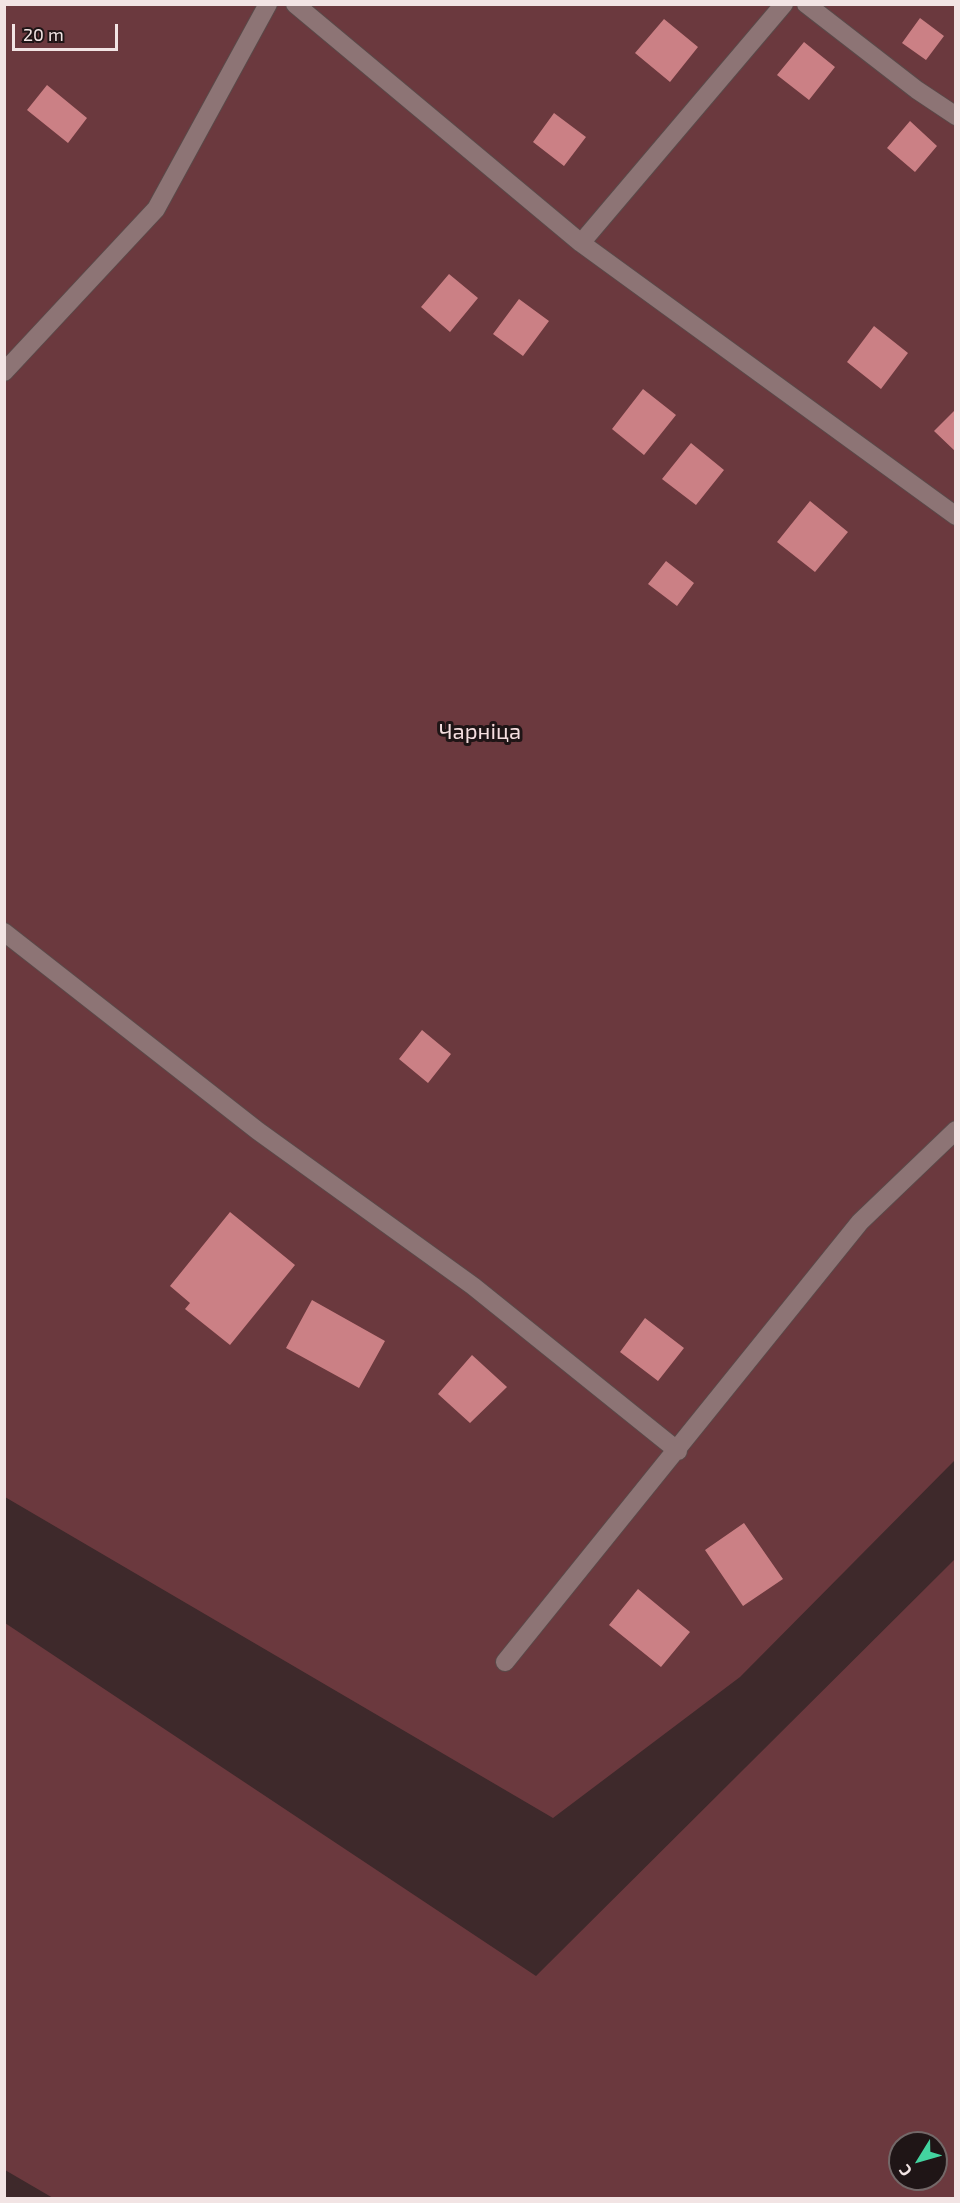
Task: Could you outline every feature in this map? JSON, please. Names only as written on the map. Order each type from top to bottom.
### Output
[{"type":"street","points":[[4,372],[156,209],[268,4]]},
{"type":"street","points":[[295,4],[581,243],[956,516]]},
{"type":"street","points":[[581,243],[784,4]]},
{"type":"street","points":[[806,4],[917,90],[956,116]]},
{"type":"street","points":[[4,933],[258,1131],[473,1286],[678,1451]]},
{"type":"street","points":[[505,1662],[678,1451],[860,1222],[956,1130]]},
{"type":"green space","name":"Чарніца","points":[[5,5],[955,5],[955,1460],[740,1677],[553,1818],[5,1497]]},
{"type":"green space","points":[[955,1559],[955,2198],[53,2198],[5,2170],[5,1623],[536,1976]]},
{"type":"building","points":[[920,18],[944,36],[926,60],[902,43]]},
{"type":"building","points":[[664,19],[698,47],[670,82],[635,53]]},
{"type":"building","points":[[804,42],[835,67],[809,100],[777,75]]},
{"type":"building","points":[[47,85],[87,118],[68,143],[27,110]]},
{"type":"building","points":[[554,113],[586,137],[564,166],[533,142]]},
{"type":"building","points":[[910,121],[937,146],[915,172],[887,148]]},
{"type":"building","points":[[449,274],[478,298],[450,332],[421,307]]},
{"type":"building","points":[[519,299],[549,321],[523,356],[493,334]]},
{"type":"building","points":[[874,326],[908,353],[881,389],[847,362]]},
{"type":"building","points":[[643,389],[676,415],[644,455],[612,429]]},
{"type":"building","points":[[956,409],[956,452],[934,431]]},
{"type":"building","points":[[691,443],[724,470],[696,505],[662,479]]},
{"type":"building","points":[[810,501],[848,532],[815,572],[777,542]]},
{"type":"building","points":[[666,561],[694,583],[677,606],[648,584]]},
{"type":"building","points":[[422,1030],[451,1054],[428,1083],[399,1059]]},
{"type":"building","points":[[230,1212],[295,1265],[230,1345],[185,1309],[190,1303],[170,1286]]},
{"type":"building","points":[[312,1300],[385,1341],[359,1388],[286,1348]]},
{"type":"building","points":[[645,1318],[684,1348],[658,1381],[620,1352]]},
{"type":"building","points":[[472,1355],[507,1387],[470,1423],[438,1394]]},
{"type":"building","points":[[744,1523],[783,1579],[743,1606],[705,1550]]},
{"type":"building","points":[[638,1589],[690,1632],[661,1667],[609,1625]]}]
